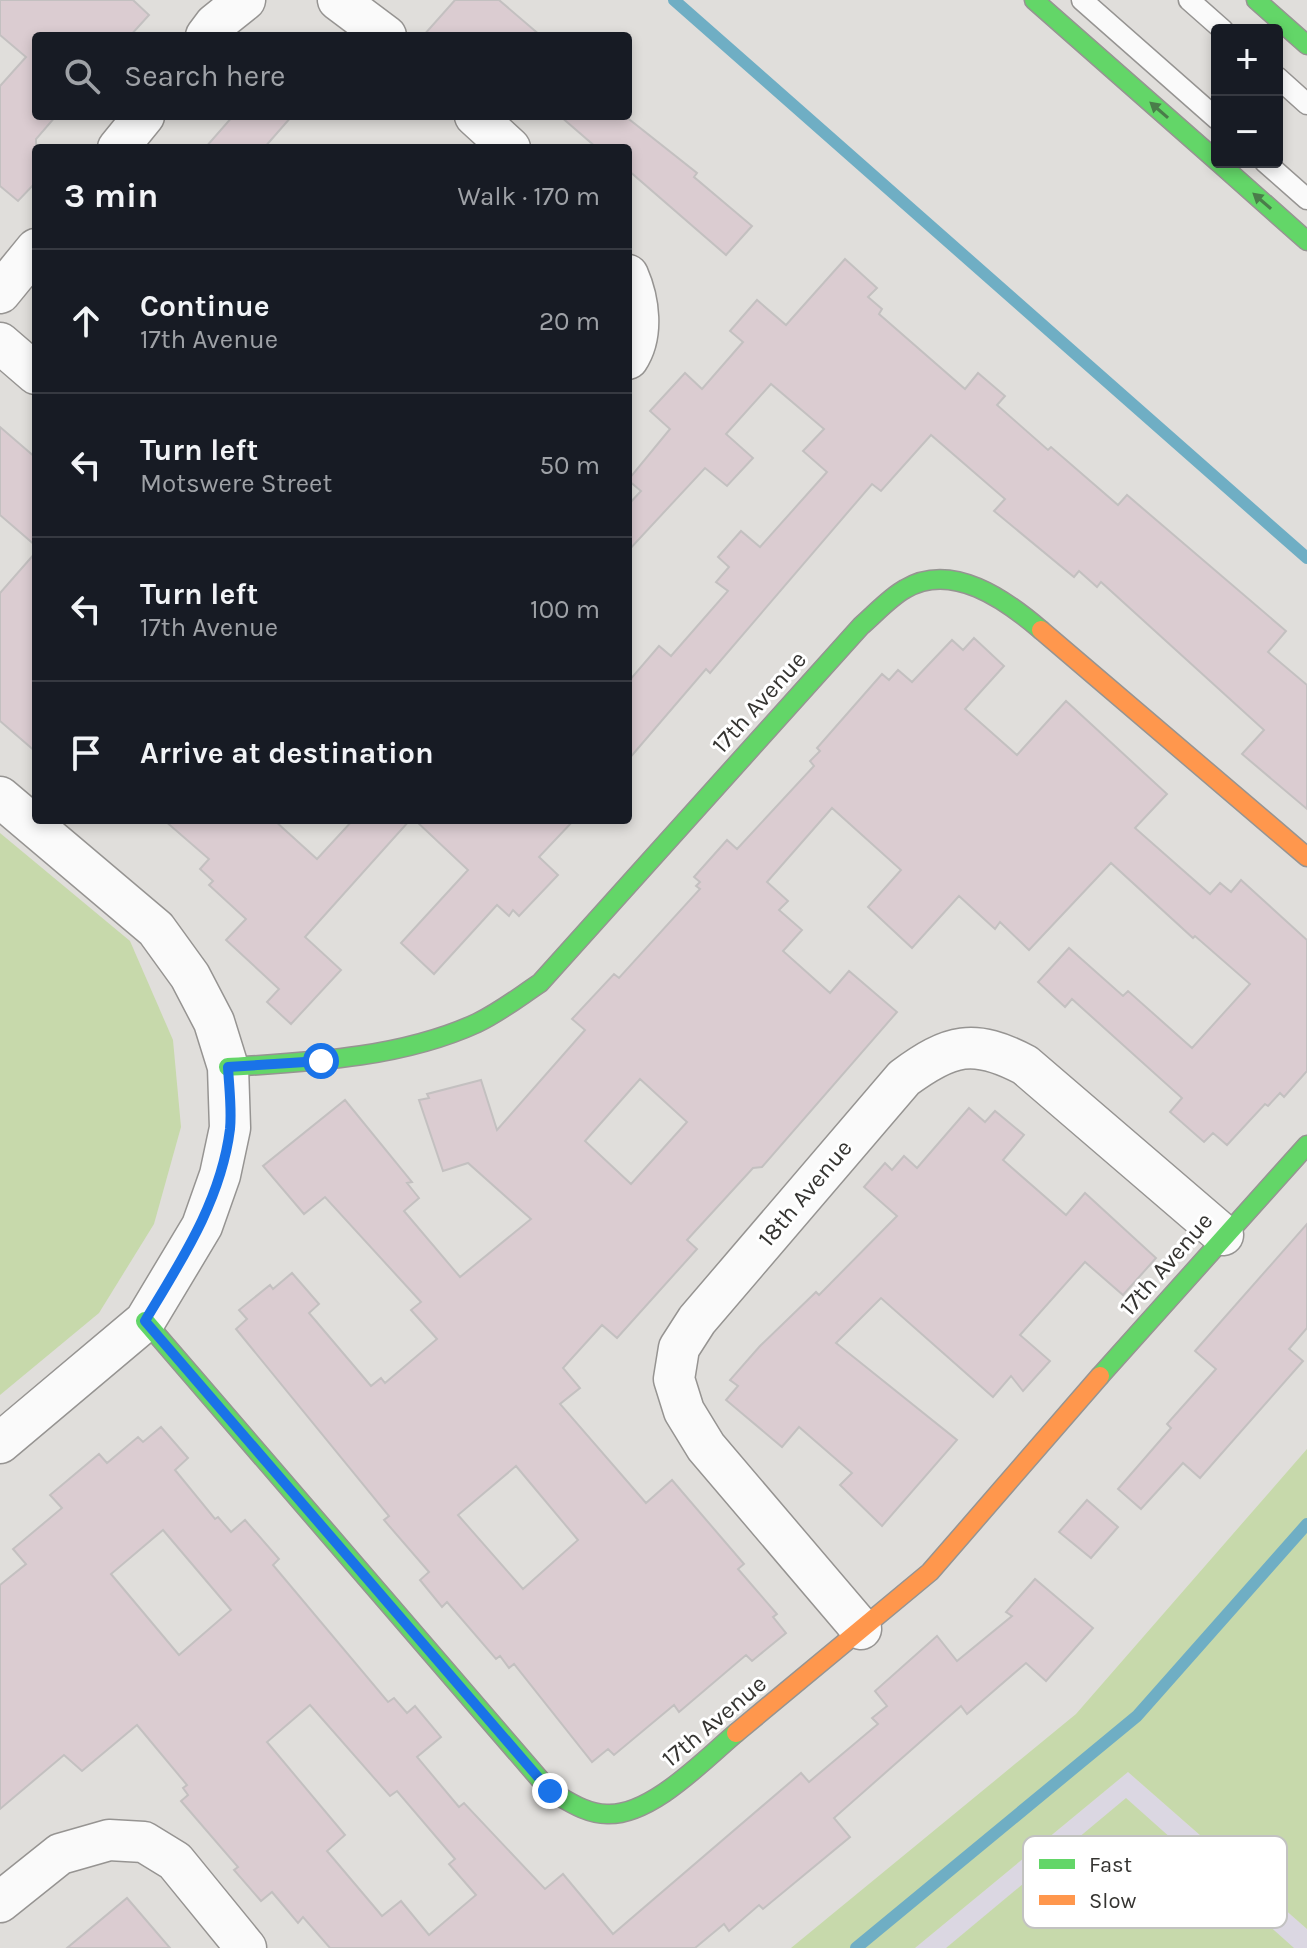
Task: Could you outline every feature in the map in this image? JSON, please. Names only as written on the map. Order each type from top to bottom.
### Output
[{"type":"street","points":[[209,32],[245,0]]},
{"type":"street","points":[[338,0],[381,32]]},
{"type":"street","points":[[1034,0],[1211,157]]},
{"type":"street","points":[[1256,0],[1307,45]]},
{"type":"street","points":[[121,144],[141,120]]},
{"type":"street","points":[[479,120],[506,144]]},
{"type":"street","points":[[1224,168],[1307,241]]},
{"type":"street","points":[[0,293],[32,254]]},
{"type":"street","points":[[632,288],[638,307],[638,334],[632,349]]},
{"type":"street","points":[[0,343],[32,371]]},
{"type":"street","name":"17th Avenue","points":[[228,1067],[321,1061],[408,1044],[473,1025],[540,983],[861,626],[906,588],[941,579],[990,591],[1035,625],[1307,857]]},
{"type":"street","points":[[0,797],[156,929],[190,976],[214,1022],[228,1067],[230,1128],[220,1175],[202,1226],[145,1321],[0,1443]]},
{"type":"street","name":"18th Avenue","points":[[861,1629],[706,1447],[684,1411],[674,1379],[679,1348],[697,1320],[904,1078],[931,1057],[958,1047],[997,1050],[1025,1065],[1223,1235]]},
{"type":"street","name":"17th Avenue","points":[[145,1321],[550,1791],[579,1809],[609,1816],[638,1810],[669,1789],[930,1572],[1223,1235],[1307,1145]]},
{"type":"street","points":[[0,1902],[60,1854],[109,1840],[144,1842],[175,1861],[246,1948]]},
{"type":"lane","points":[[1082,0],[1211,114]]},
{"type":"lane","points":[[1189,0],[1216,24]]},
{"type":"lane","points":[[1283,82],[1307,104]]},
{"type":"lane","points":[[1272,168],[1307,199]]},
{"type":"shaded area","points":[[1128,1772],[1201,1836],[1051,1836]]},
{"type":"shaded area","points":[[1023,1859],[1023,1928],[1287,1928],[1287,1911],[1307,1929],[1307,1948],[915,1948]]},
{"type":"green space","points":[[0,833],[130,941],[173,1040],[181,1127],[154,1224],[99,1313],[0,1395]]},
{"type":"green space","points":[[1307,1449],[1307,1929],[1287,1911],[1287,1836],[1201,1836],[1128,1772],[1051,1836],[1023,1836],[1023,1859],[915,1948],[791,1948],[1076,1714]]},
{"type":"green space","points":[[1126,1798],[1169,1836],[1080,1836]]},
{"type":"green space","points":[[1023,1884],[1023,1928],[1272,1928],[1294,1948],[946,1948]]},
{"type":"building","points":[[0,0],[133,0],[149,15],[134,32],[32,32],[32,120],[53,120],[36,139],[36,144],[32,144],[32,186],[18,201],[0,186],[0,86],[26,57],[0,35]]},
{"type":"building","points":[[455,0],[499,0],[536,32],[427,32]]},
{"type":"building","points":[[230,120],[288,120],[268,144],[208,144]]},
{"type":"building","points":[[565,120],[630,120],[697,173],[694,177],[752,226],[726,255],[632,173],[632,144],[592,144]]},
{"type":"building","points":[[845,259],[877,288],[868,297],[882,309],[879,314],[965,389],[978,373],[1005,396],[997,405],[1048,450],[1051,447],[1118,505],[1127,495],[1286,631],[1268,652],[1307,685],[1307,809],[1242,754],[1264,730],[1101,582],[1097,587],[1079,571],[1074,577],[994,511],[1005,499],[931,435],[881,491],[872,484],[710,673],[706,669],[632,755],[632,677],[659,646],[671,656],[728,591],[716,582],[729,567],[718,557],[741,531],[760,547],[827,472],[803,451],[824,429],[771,384],[726,434],[753,458],[727,486],[705,468],[632,547],[632,501],[641,491],[632,483],[632,475],[670,429],[650,411],[685,373],[702,389],[743,342],[730,331],[757,300],[786,325]]},
{"type":"building","points":[[0,427],[32,455],[32,543],[0,515]]},
{"type":"building","points":[[32,557],[32,749],[0,721],[0,593]]},
{"type":"building","points":[[974,638],[1004,666],[965,709],[1017,755],[1066,701],[1167,794],[1135,828],[1210,894],[1220,883],[1231,892],[1241,880],[1307,940],[1307,1071],[1284,1097],[1280,1093],[1268,1106],[1265,1104],[1227,1145],[1213,1133],[1204,1142],[1170,1112],[1182,1098],[1072,999],[1065,1007],[1038,982],[1069,948],[1123,996],[1128,991],[1192,1048],[1250,984],[1195,936],[1193,938],[1111,863],[1029,950],[1000,922],[995,929],[959,896],[912,948],[868,907],[901,870],[832,808],[767,882],[788,901],[779,910],[802,930],[783,951],[830,993],[849,971],[897,1012],[762,1167],[753,1168],[687,1240],[697,1249],[617,1338],[602,1325],[563,1368],[580,1388],[560,1404],[646,1503],[672,1480],[744,1564],[738,1569],[777,1614],[773,1617],[786,1633],[752,1661],[746,1655],[679,1712],[674,1705],[614,1755],[608,1749],[592,1762],[514,1664],[509,1668],[500,1656],[496,1659],[447,1602],[442,1607],[420,1580],[429,1572],[384,1520],[389,1516],[236,1329],[247,1319],[239,1310],[270,1285],[273,1289],[292,1273],[319,1304],[309,1313],[371,1386],[381,1378],[385,1383],[437,1339],[411,1310],[421,1302],[325,1197],[304,1214],[263,1166],[345,1100],[412,1182],[407,1183],[419,1198],[404,1211],[460,1277],[531,1219],[468,1163],[443,1171],[419,1100],[429,1098],[427,1094],[481,1080],[497,1130],[585,1030],[572,1019],[614,974],[619,978],[700,889],[696,886],[700,882],[694,877],[727,840],[737,849],[814,766],[810,761],[820,751],[817,748],[882,674],[889,680],[898,670],[912,682],[952,640],[963,650]],"holes":[[[640,1079],[687,1122],[631,1184],[585,1141]],[[516,1466],[578,1540],[523,1589],[458,1515]]]},
{"type":"building","points":[[169,824],[278,824],[317,859],[349,824],[406,824],[305,937],[341,970],[291,1024],[267,1002],[279,989],[226,940],[246,919],[209,885],[213,881],[200,869],[209,859]]},
{"type":"building","points":[[419,824],[570,824],[539,857],[558,875],[519,916],[513,910],[509,916],[497,905],[434,974],[401,943],[468,870]]},
{"type":"building","points":[[969,1108],[985,1122],[995,1111],[1024,1135],[1003,1160],[1066,1215],[1085,1193],[1156,1258],[1123,1295],[1085,1262],[1020,1335],[1050,1361],[1023,1391],[1011,1376],[993,1397],[881,1298],[836,1343],[957,1440],[882,1526],[840,1485],[852,1473],[799,1427],[782,1447],[726,1400],[738,1386],[730,1380],[760,1346],[816,1292],[819,1295],[897,1216],[864,1187],[885,1163],[892,1170],[904,1156],[917,1168]]},
{"type":"building","points":[[1307,1224],[1307,1328],[1289,1349],[1303,1361],[1200,1478],[1183,1463],[1141,1509],[1118,1489],[1171,1428],[1167,1424],[1216,1369],[1195,1351]]},
{"type":"building","points":[[161,1427],[188,1458],[175,1470],[215,1519],[218,1517],[231,1532],[245,1520],[279,1559],[273,1565],[388,1702],[394,1698],[407,1713],[415,1706],[441,1737],[417,1757],[459,1807],[464,1803],[545,1889],[563,1874],[613,1934],[801,1773],[809,1782],[878,1724],[872,1718],[887,1706],[875,1691],[937,1636],[957,1661],[1012,1616],[1006,1612],[1035,1579],[1093,1628],[1046,1681],[1026,1663],[967,1714],[961,1706],[834,1818],[850,1837],[763,1909],[759,1905],[729,1931],[724,1924],[695,1948],[330,1948],[303,1917],[298,1923],[272,1892],[261,1901],[234,1870],[238,1867],[181,1801],[188,1795],[183,1788],[187,1785],[137,1725],[82,1771],[64,1755],[0,1809],[0,1585],[26,1564],[13,1549],[62,1508],[50,1495],[99,1454],[107,1463],[138,1437],[143,1442]],"holes":[[[163,1530],[231,1610],[179,1655],[111,1574]],[[310,1705],[390,1796],[397,1791],[455,1859],[449,1864],[476,1895],[429,1935],[401,1901],[382,1916],[327,1851],[345,1835],[267,1742]]]},
{"type":"building","points":[[1087,1500],[1118,1527],[1091,1558],[1059,1532]]},
{"type":"building","points":[[127,1898],[170,1948],[67,1948]]},
{"type":"waterway","points":[[674,0],[1307,558]]},
{"type":"waterway","points":[[856,1948],[1137,1716],[1307,1524]]},
{"type":"traffic: fast","points":[[1034,0],[1211,156]]},
{"type":"traffic: fast","points":[[1256,0],[1307,45]]},
{"type":"traffic: fast","points":[[1225,168],[1307,241]]},
{"type":"traffic: fast","points":[[228,1067],[355,1056],[418,1044],[477,1023],[540,983],[861,626],[905,589],[923,581],[941,579],[959,582],[995,596],[1041,630]]},
{"type":"traffic: fast","points":[[1100,1376],[1307,1145]]},
{"type":"traffic: fast","points":[[145,1321],[550,1791],[592,1812],[624,1812],[659,1796],[736,1733]]},
{"type":"traffic: slow","points":[[1041,630],[1307,857]]},
{"type":"traffic: slow","points":[[736,1733],[930,1572],[1100,1376]]},
{"type":"route","points":[[321,1061],[228,1067],[230,1128],[220,1175],[202,1226],[145,1321],[550,1791]]}]
